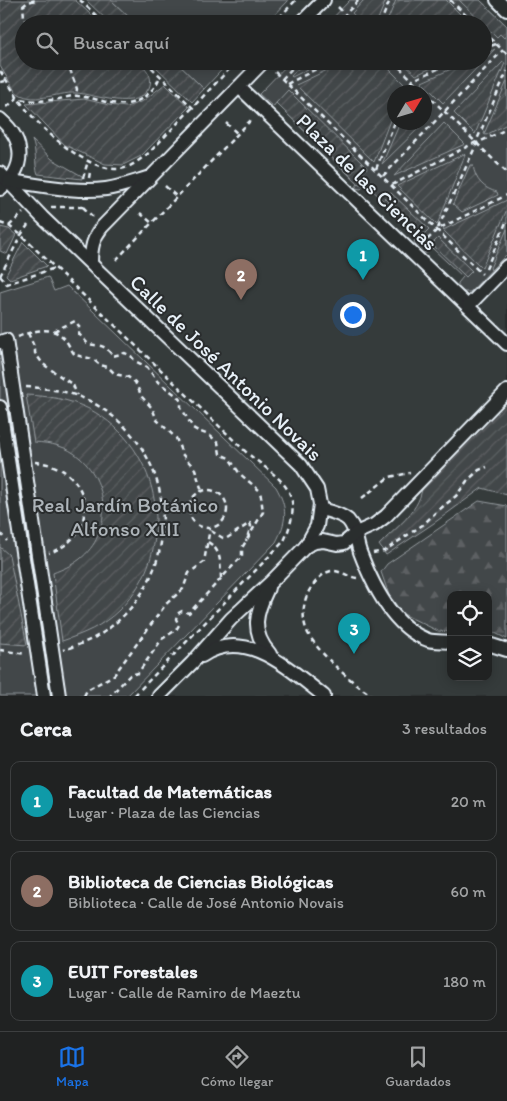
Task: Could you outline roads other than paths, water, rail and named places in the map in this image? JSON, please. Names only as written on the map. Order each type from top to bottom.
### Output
[{"type":"street","points":[[309,15],[324,0]]},
{"type":"street","points":[[497,0],[507,10]]},
{"type":"street","points":[[91,263],[91,251],[96,234],[149,177],[255,70]]},
{"type":"street","name":"Plaza de las Ciencias","points":[[239,87],[507,344]]},
{"type":"street","points":[[0,119],[14,136],[18,147],[19,159],[17,170],[3,181]]},
{"type":"street","points":[[3,181],[86,190],[106,189],[149,177]]},
{"type":"street","name":"Calle de José Antonio Novais","points":[[3,181],[301,465],[317,489],[320,509],[317,526],[306,546],[231,619],[159,696]]},
{"type":"street","points":[[468,306],[507,266]]},
{"type":"street","points":[[0,342],[6,340],[59,696]]},
{"type":"street","points":[[306,546],[323,541],[337,544],[344,543],[356,533],[374,525],[386,516],[507,391]]},
{"type":"street","points":[[0,407],[44,696]]},
{"type":"street","points":[[320,509],[334,513],[347,520],[356,533],[370,579],[402,624],[430,641],[447,642]]},
{"type":"street","points":[[272,581],[261,604],[257,628],[261,644],[272,658]]},
{"type":"street","points":[[492,645],[507,650]]},
{"type":"street","points":[[192,662],[212,649],[231,646],[259,650],[324,696]]},
{"type":"place","name":"Facultad de Matemáticas","points":[[363,280]]},
{"type":"place","name":"Biblioteca de Ciencias Biológicas","points":[[241,300]]},
{"type":"place","name":"EUIT Forestales","points":[[354,654]]},
{"type":"park label","name":"Real Jardín Botánico Alfonso XIII","points":[[125,517]]}]
